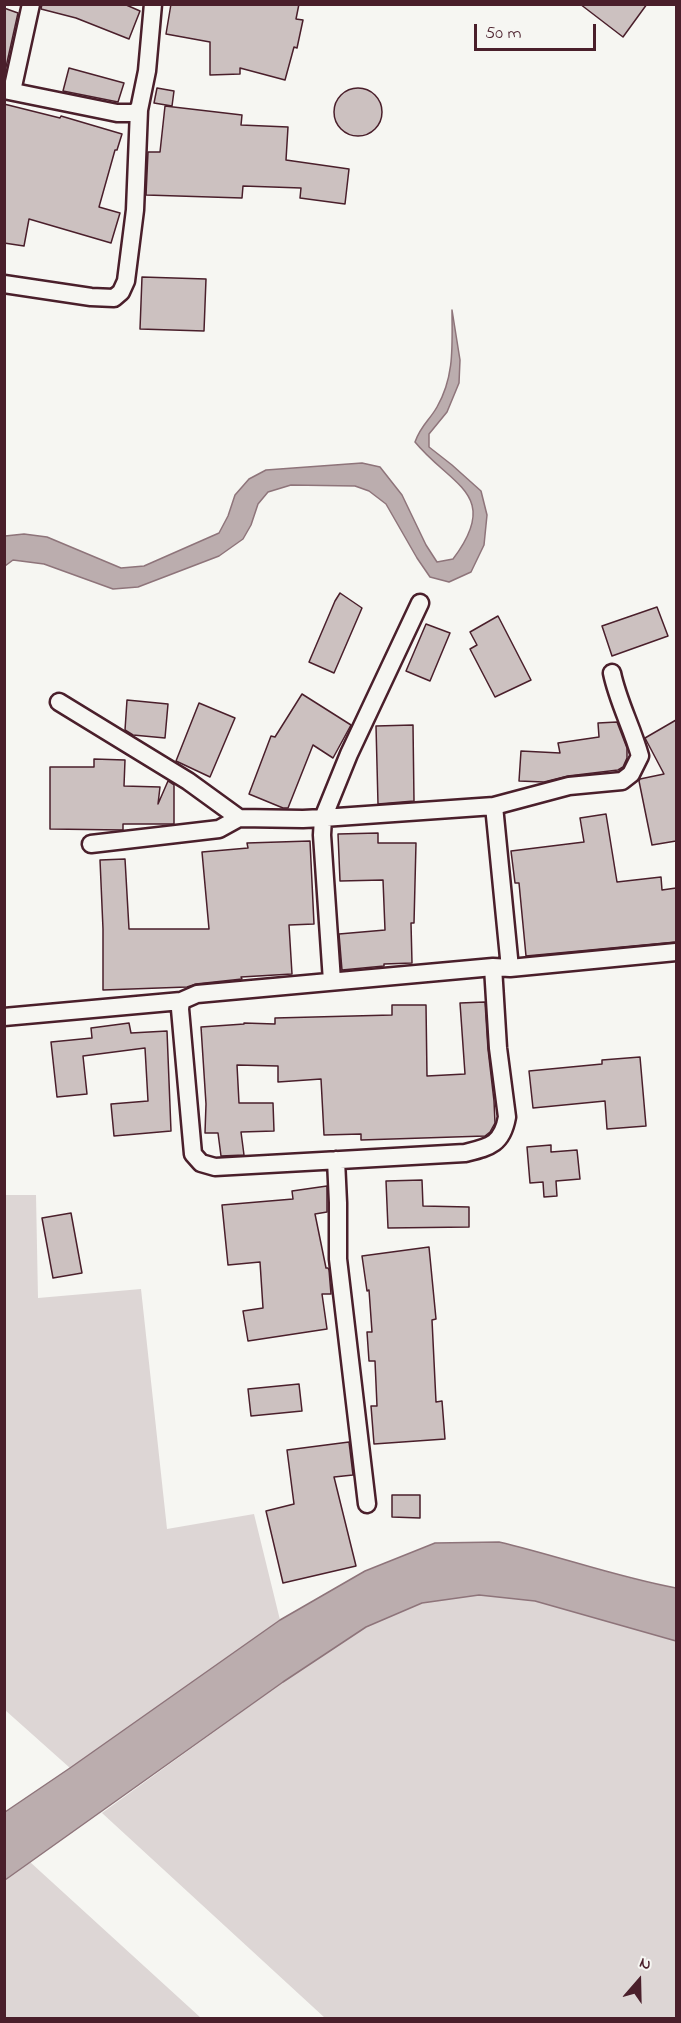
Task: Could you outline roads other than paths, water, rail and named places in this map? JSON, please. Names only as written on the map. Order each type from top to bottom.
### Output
[{"type":"street","points":[[31,4],[8,90],[117,113],[132,113],[140,110]]},
{"type":"street","points":[[4,284],[91,297],[114,298],[121,292],[126,281],[135,210],[140,110],[147,71],[153,4]]},
{"type":"street","points":[[332,981],[322,834],[323,818],[349,754],[420,603]]},
{"type":"street","points":[[90,844],[219,829],[239,818],[303,819],[494,806],[568,786],[622,781],[631,774],[640,756],[632,730],[616,694],[612,673]]},
{"type":"street","points":[[59,702],[188,781],[239,818]]},
{"type":"street","points":[[181,1001],[193,1154],[201,1163],[214,1167],[465,1153],[490,1146],[500,1138],[507,1117],[498,1048],[501,968],[494,806]]},
{"type":"street","points":[[4,1017],[181,1001],[197,994],[676,952]]},
{"type":"street","points":[[336,1160],[338,1259],[368,1504]]}]
